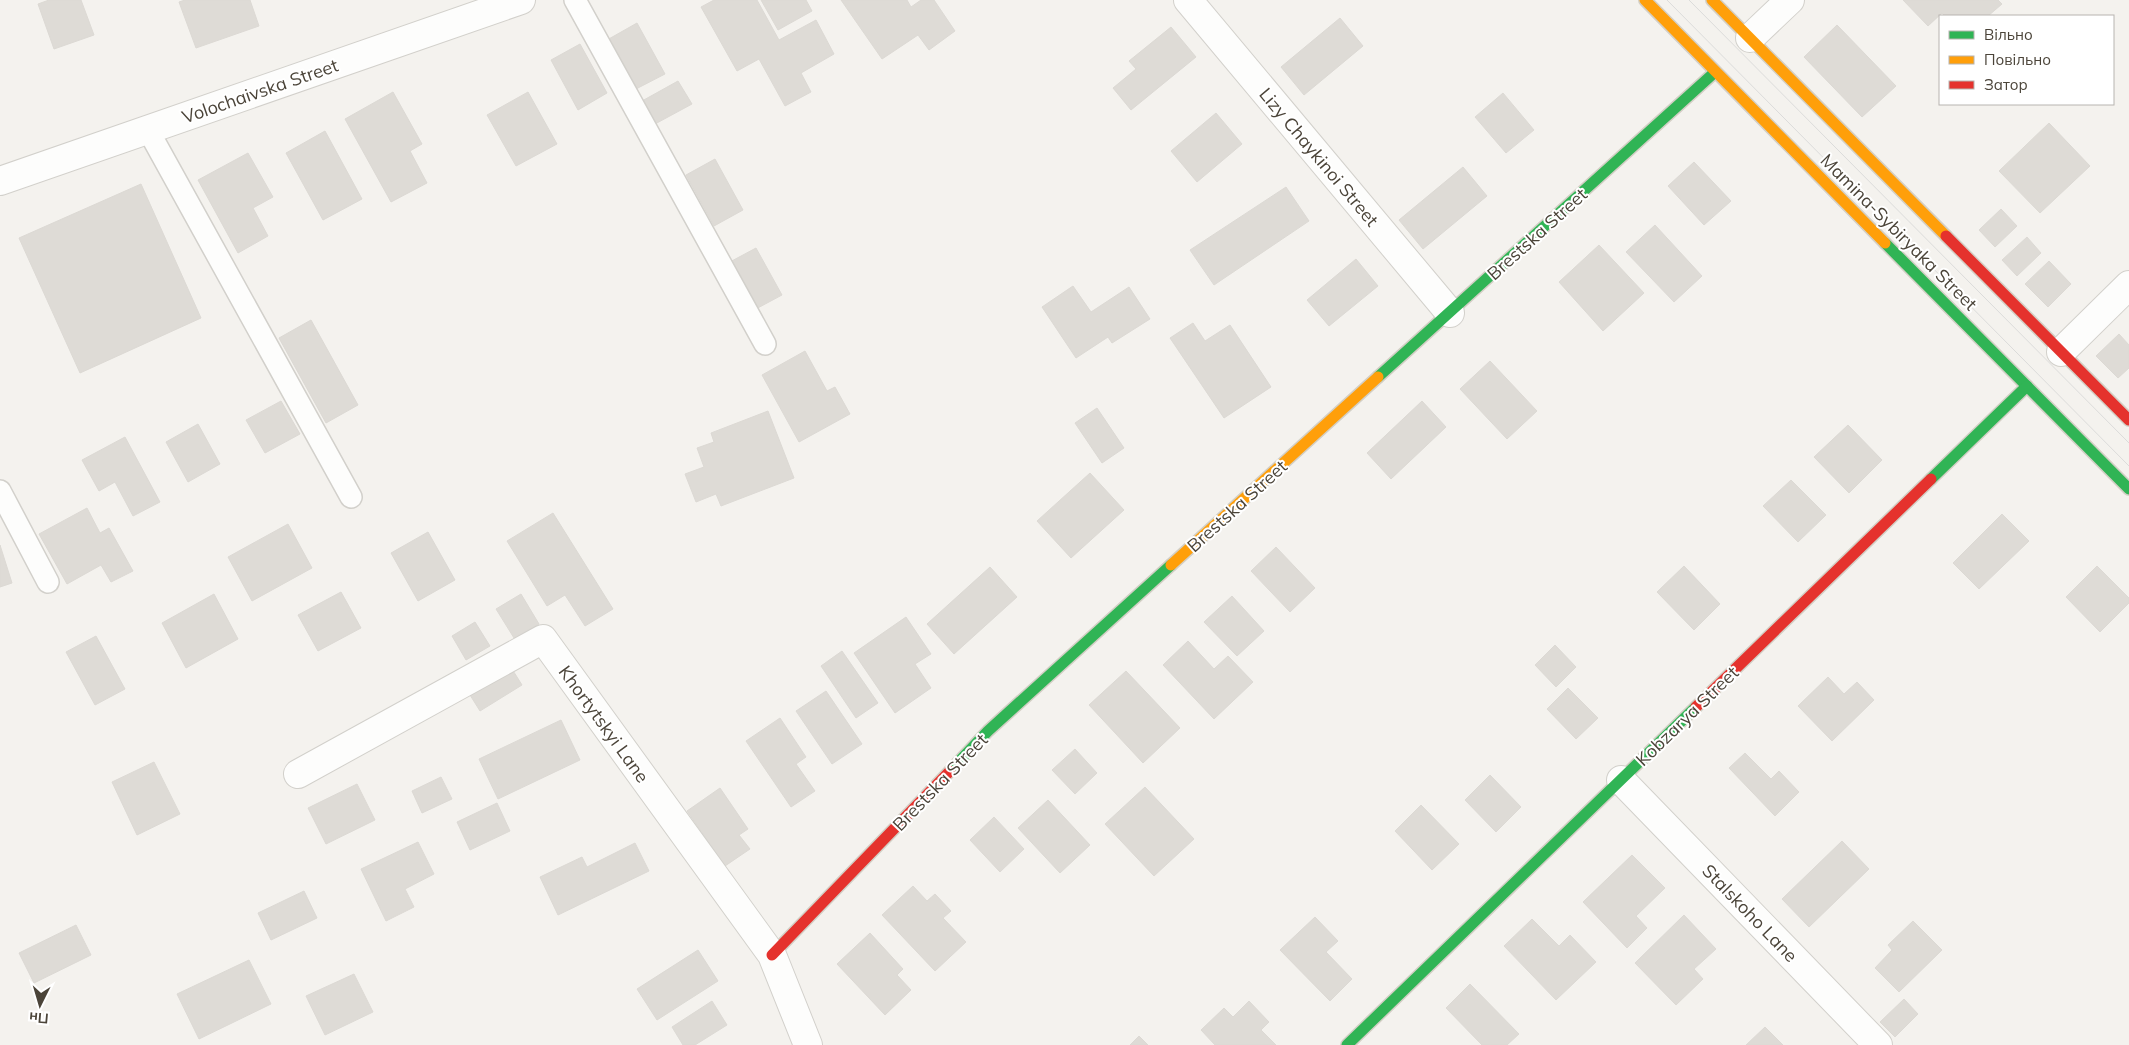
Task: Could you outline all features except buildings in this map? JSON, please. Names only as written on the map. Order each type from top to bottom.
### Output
[{"type":"street","name":"Volochaivska Street","points":[[0,181],[521,0]]},
{"type":"street","name":"Lizy Chaykinoi Street","points":[[1188,0],[1450,313]]},
{"type":"street","name":"Mamina-Sybiryaka Street","points":[[1644,0],[2129,489]]},
{"type":"street","name":"Mamina-Sybiryaka Street","points":[[1712,0],[2061,352],[2127,416]]},
{"type":"street","points":[[1750,38],[1790,0]]},
{"type":"street","name":"Brestska Street","points":[[772,955],[988,731],[1715,72]]},
{"type":"street","points":[[2061,352],[2129,285]]},
{"type":"street","name":"Kobzarya Street","points":[[1347,1045],[2027,386]]},
{"type":"street","name":"Khortytskyi Lane","points":[[298,774],[543,640],[772,955],[808,1045]]},
{"type":"street","name":"Stalskoho Lane","points":[[1621,780],[1878,1045]]},
{"type":"lane","points":[[575,0],[765,344]]},
{"type":"lane","points":[[148,130],[351,497]]},
{"type":"lane","points":[[0,491],[48,582]]},
{"type":"tram line","points":[[1667,0],[2129,466]]},
{"type":"tram line","points":[[1689,0],[2129,443]]},
{"type":"traffic: fast","points":[[1378,377],[1715,72]]},
{"type":"traffic: fast","points":[[1885,243],[2129,489]]},
{"type":"traffic: fast","points":[[1931,479],[2027,386]]},
{"type":"traffic: fast","points":[[950,771],[988,731],[1171,565]]},
{"type":"traffic: fast","points":[[1347,1045],[1696,707]]},
{"type":"traffic: slow","points":[[1645,0],[1885,243]]},
{"type":"traffic: slow","points":[[1712,0],[1946,236]]},
{"type":"traffic: slow","points":[[1171,565],[1378,377]]},
{"type":"traffic: jam","points":[[1946,236],[2129,420]]},
{"type":"traffic: jam","points":[[1696,707],[1931,479]]},
{"type":"traffic: jam","points":[[772,955],[950,771]]}]
